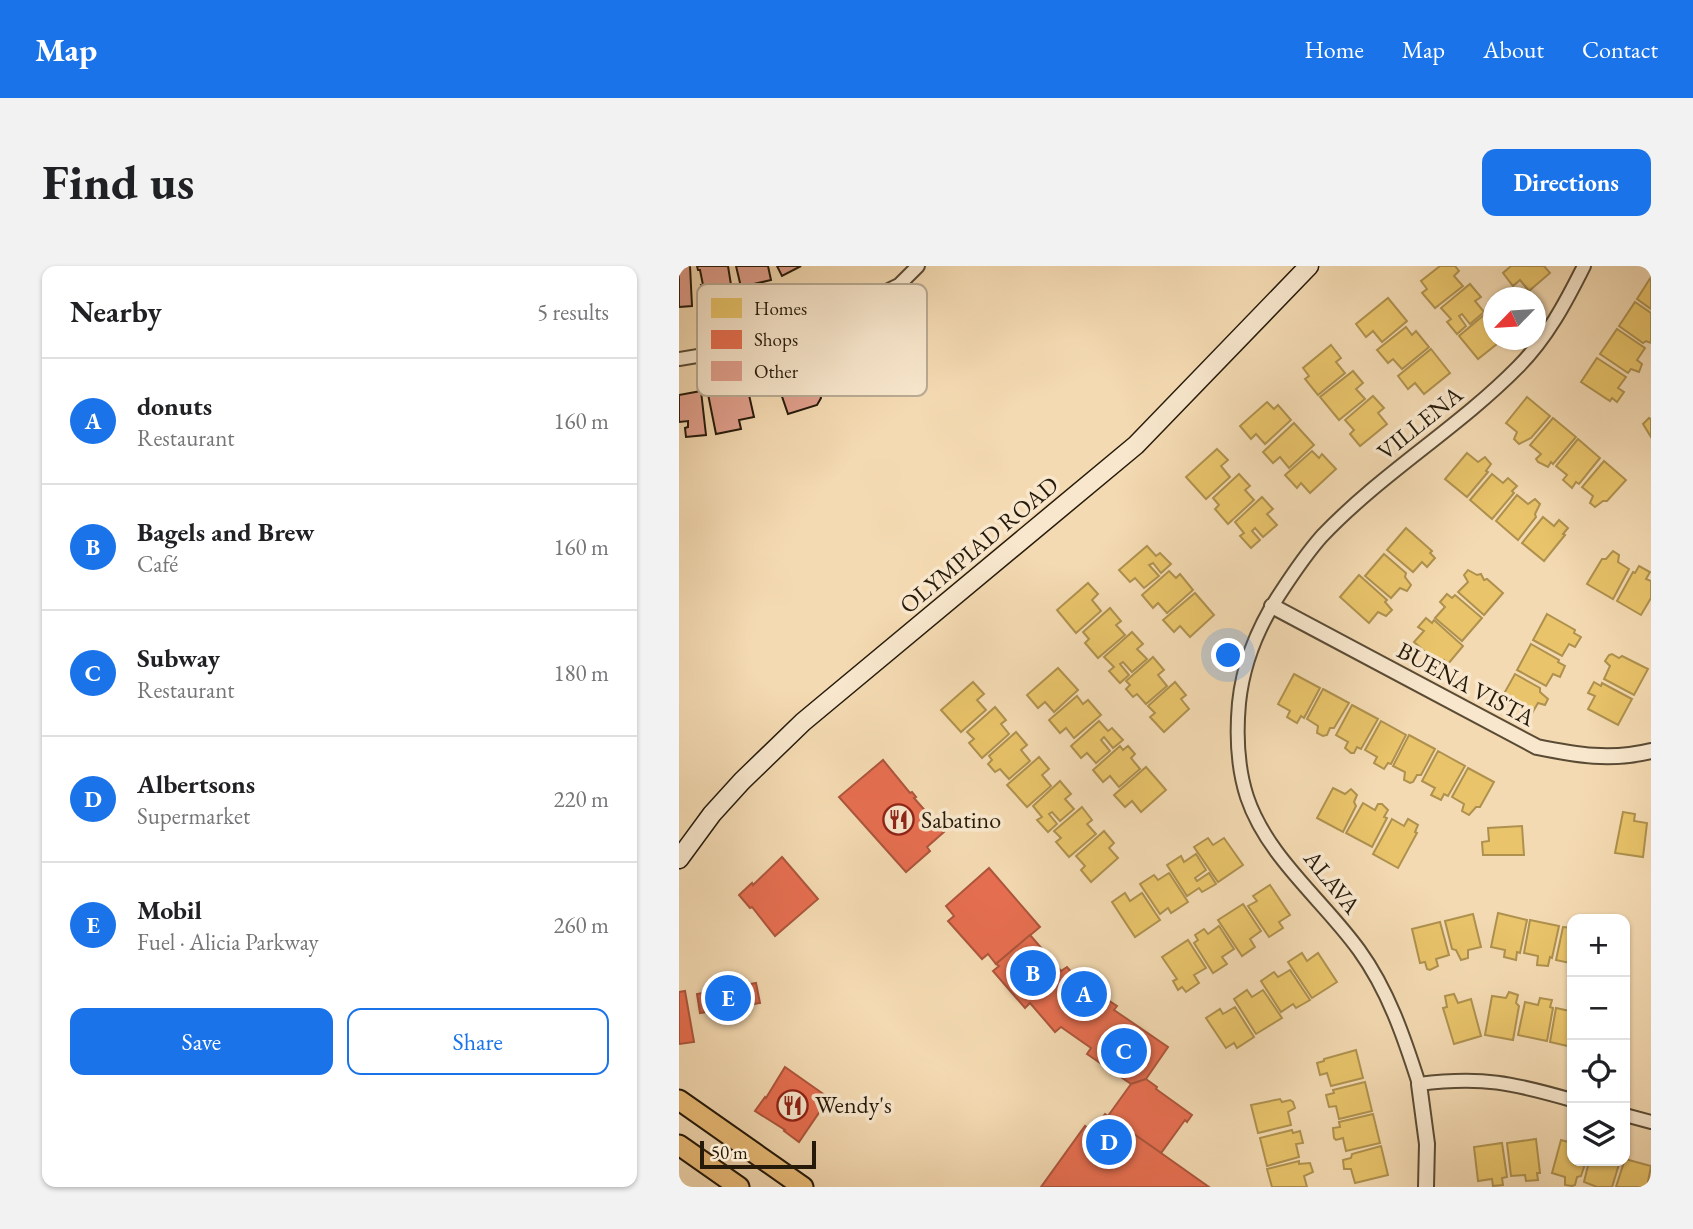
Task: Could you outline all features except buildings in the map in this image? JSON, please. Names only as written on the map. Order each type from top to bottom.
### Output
[{"type":"main road","name":"OLYMPIAD ROAD","points":[[679,859],[712,814],[803,722],[1136,445],[1309,266]]},
{"type":"main road","points":[[679,1100],[803,1187]]},
{"type":"main road","points":[[679,1145],[739,1187]]},
{"type":"street","points":[[900,284],[918,266]]},
{"type":"street","name":"VILLENA","points":[[1272,606],[1296,568],[1346,512],[1461,418],[1518,367],[1565,306],[1584,266]]},
{"type":"street","points":[[679,359],[697,356]]},
{"type":"street","name":"BUENA VISTA","points":[[1272,606],[1537,747],[1585,757],[1627,757],[1651,751]]},
{"type":"street","name":"ALAVA","points":[[1272,606],[1256,637],[1243,678],[1237,748],[1245,790],[1258,822],[1271,844],[1360,951],[1389,1002],[1419,1084],[1427,1144],[1426,1187]]},
{"type":"street","points":[[1419,1084],[1452,1080],[1502,1082],[1567,1099]]},
{"type":"street","points":[[1630,1116],[1651,1122]]},
{"type":"place","name":"Sabatino","points":[[898,820]]},
{"type":"place","name":"Bagels and Brew","points":[[1033,973]]},
{"type":"place","name":"donuts","points":[[1084,994]]},
{"type":"place","name":"Mobil","points":[[728,998]]},
{"type":"place","name":"Subway","points":[[1124,1051]]},
{"type":"place","name":"Wendy's","points":[[792,1105]]},
{"type":"place","name":"Albertsons","points":[[1109,1142]]}]
